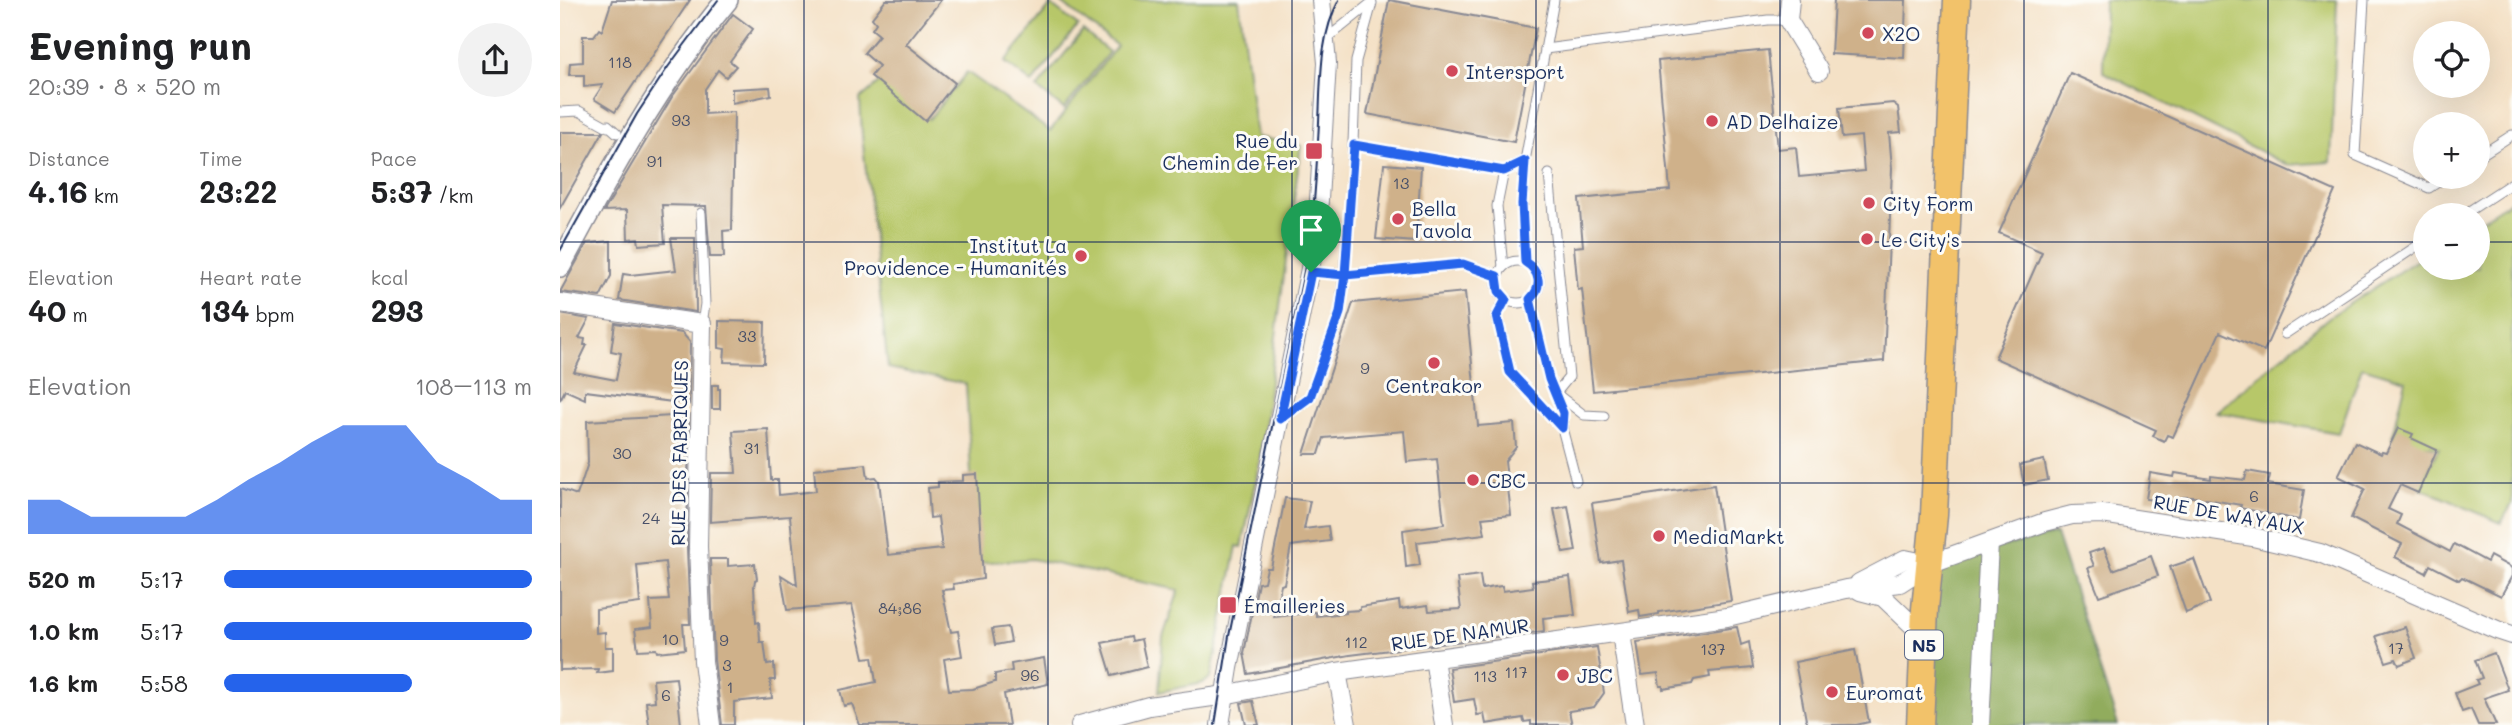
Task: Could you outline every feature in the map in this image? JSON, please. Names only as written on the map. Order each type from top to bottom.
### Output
[{"type":"main road","name":"N5","points":[[1920,725],[1934,515],[1957,0]]},
{"type":"street","points":[[560,234],[617,132],[708,0]]},
{"type":"street","points":[[560,266],[646,112],[727,0]]},
{"type":"street","points":[[1220,725],[1311,272],[1322,186],[1327,63],[1321,0]]},
{"type":"street","points":[[1790,0],[1788,20],[1819,71]]},
{"type":"street","points":[[560,303],[702,324]]},
{"type":"street","name":"RUE DES FABRIQUES","points":[[702,324],[698,547],[703,661],[711,725]]},
{"type":"street","name":"RUE DE WAYAUX","points":[[1929,564],[2045,522],[2072,515],[2102,514],[2253,537],[2320,553],[2512,635]]},
{"type":"street","points":[[1980,725],[1989,542]]},
{"type":"street","points":[[1846,589],[1905,559],[1929,564]]},
{"type":"street","name":"RUE DE NAMUR","points":[[1080,725],[1149,706],[1337,673],[1621,633],[1755,611],[1846,589],[1883,597],[1925,636]]},
{"type":"street","points":[[1621,633],[1634,725]]},
{"type":"street","points":[[1434,659],[1444,725]]},
{"type":"street","points":[[1337,673],[1347,725]]},
{"type":"street","points":[[1147,725],[1149,706]]},
{"type":"lane","points":[[1525,262],[1522,204],[1525,161],[1554,0]]},
{"type":"lane","points":[[2364,0],[2355,155],[2413,181]]},
{"type":"lane","points":[[1325,40],[1373,1]]},
{"type":"lane","points":[[1280,419],[1310,397],[1340,313],[1354,145],[1356,61],[1373,1]]},
{"type":"lane","points":[[1545,48],[1768,20],[1788,20]]},
{"type":"lane","points":[[560,112],[579,111],[617,132]]},
{"type":"lane","points":[[2490,149],[2512,135]]},
{"type":"lane","points":[[1354,145],[1504,171],[1525,161]]},
{"type":"lane","points":[[1503,267],[1497,206],[1504,171]]},
{"type":"lane","points":[[1549,174],[1569,377],[1556,393]]},
{"type":"lane","points":[[2481,203],[2512,183]]},
{"type":"lane","points":[[701,213],[705,304],[702,324]]},
{"type":"lane","points":[[2285,334],[2413,249]]},
{"type":"lane","points":[[1513,261],[1525,262],[1535,270],[1539,282],[1535,294],[1518,303],[1506,299],[1499,291],[1497,276],[1503,267],[1513,261]]},
{"type":"lane","points":[[1311,272],[1345,275],[1463,264],[1497,276]]},
{"type":"lane","points":[[1506,299],[1497,316],[1510,372],[1562,428]]},
{"type":"lane","points":[[1530,299],[1549,379],[1563,413],[1562,428],[1576,481]]},
{"type":"lane","points":[[1556,393],[1584,415],[1604,416]]},
{"type":"green space","name":"Institut La Providence - Humanités","points":[[1058,0],[1239,0],[1256,137],[1301,145],[1260,459],[1242,547],[1237,546],[1211,678],[1203,683],[1159,692],[1163,637],[1179,590],[1032,559],[976,563],[966,384],[888,368],[860,99],[881,81],[929,119],[967,72],[1050,131],[1117,46]]},
{"type":"green space","points":[[2104,0],[2337,0],[2331,162],[2287,165],[2103,72]]},
{"type":"green space","points":[[1051,5],[1078,26],[1032,83],[1005,62]]},
{"type":"green space","points":[[1083,31],[1109,52],[1064,109],[1037,88]]},
{"type":"green space","points":[[2512,200],[2512,504],[2501,523],[2419,487],[2439,448],[2392,439],[2406,380],[2362,367],[2339,433],[2216,412],[2329,317],[2413,263],[2413,280],[2490,280],[2490,214]]},
{"type":"green space","points":[[2056,534],[2118,725],[1933,725],[1929,564]]},
{"type":"building","points":[[612,0],[690,0],[615,112],[594,99],[603,85],[584,87],[584,75],[569,75],[570,63],[583,62],[583,36],[594,36],[599,29],[602,31]]},
{"type":"building","points":[[886,0],[941,0],[906,44],[955,83],[925,121],[871,76],[879,66],[864,53],[879,35],[872,29],[876,23],[872,18]]},
{"type":"building","name":"Intersport","points":[[1389,0],[1536,28],[1514,142],[1367,114]]},
{"type":"building","name":"X2O","points":[[1834,0],[1906,0],[1904,58],[1831,54]]},
{"type":"building","points":[[733,14],[753,29],[730,61],[736,66],[726,77],[718,70],[705,89],[705,114],[734,112],[732,230],[723,231],[724,257],[710,257],[706,206],[662,205],[665,243],[639,245],[638,238],[628,239],[627,210],[604,211],[672,97]]},
{"type":"building","points":[[1768,50],[1778,149],[1796,147],[1799,177],[1864,171],[1861,136],[1842,138],[1839,108],[1893,103],[1898,107],[1901,132],[1889,133],[1892,168],[1884,361],[1593,391],[1582,289],[1578,290],[1574,247],[1583,246],[1579,199],[1670,190],[1658,61]]},
{"type":"building","points":[[2070,73],[2335,191],[2264,351],[2220,332],[2173,437],[2167,435],[2164,441],[2153,436],[2156,430],[1995,358],[2042,252],[1999,233]]},
{"type":"building","points":[[770,87],[771,95],[732,103],[732,89]]},
{"type":"building","points":[[560,132],[603,132],[560,208]]},
{"type":"building","points":[[1384,164],[1421,167],[1416,242],[1376,239]]},
{"type":"building","points":[[671,238],[695,238],[696,312],[619,300],[623,274],[676,270]]},
{"type":"building","points":[[611,241],[611,276],[600,297],[560,292],[587,243]]},
{"type":"building","points":[[1465,292],[1478,426],[1514,423],[1516,447],[1505,461],[1511,515],[1482,518],[1485,534],[1417,542],[1420,565],[1406,567],[1403,530],[1444,524],[1437,459],[1407,462],[1404,431],[1324,438],[1319,454],[1304,454],[1353,303]]},
{"type":"building","points":[[560,314],[589,319],[579,338],[585,339],[584,345],[587,345],[574,372],[616,380],[621,353],[611,351],[615,323],[682,333],[690,342],[689,404],[585,391],[585,399],[565,390],[560,400]]},
{"type":"building","points":[[719,321],[765,322],[764,363],[724,362],[725,349],[719,348]]},
{"type":"building","points":[[712,385],[718,385],[720,389],[720,409],[712,409]]},
{"type":"building","points":[[689,415],[687,548],[690,624],[683,624],[685,649],[657,652],[656,649],[638,650],[635,629],[652,627],[650,601],[669,600],[665,562],[637,565],[640,603],[596,609],[596,633],[605,632],[605,647],[613,647],[613,671],[597,673],[598,669],[560,670],[560,489],[577,495],[588,463],[587,421]]},
{"type":"building","points":[[2398,428],[2413,434],[2411,438],[2437,450],[2418,493],[2400,485],[2388,509],[2401,515],[2397,524],[2450,552],[2454,544],[2487,562],[2490,556],[2512,568],[2512,576],[2501,596],[2462,577],[2459,580],[2430,565],[2426,573],[2395,557],[2402,544],[2351,518],[2365,489],[2338,476],[2355,442],[2381,454],[2386,453]]},
{"type":"building","points":[[768,429],[771,480],[778,480],[779,495],[816,491],[814,469],[866,464],[868,478],[876,477],[879,481],[888,555],[942,549],[938,517],[930,518],[928,488],[938,487],[938,482],[963,481],[963,475],[977,474],[983,579],[953,584],[954,589],[942,590],[951,632],[958,631],[962,656],[944,659],[949,690],[973,689],[995,682],[995,674],[1012,671],[1011,664],[1044,658],[1048,684],[1004,694],[1009,725],[860,725],[852,704],[844,706],[840,690],[876,682],[872,657],[864,658],[852,605],[787,610],[781,575],[797,585],[790,516],[710,522],[711,473],[736,473],[733,431]]},
{"type":"building","points":[[2044,460],[2048,480],[2024,485],[2020,465]]},
{"type":"building","points":[[2247,471],[2270,475],[2268,484],[2304,490],[2299,520],[2240,508],[2241,505],[2194,497],[2183,497],[2182,504],[2146,499],[2150,473],[2174,477],[2175,473],[2211,479],[2211,476],[2245,480]]},
{"type":"building","name":"MediaMarkt","points":[[1714,485],[1731,601],[1640,617],[1639,610],[1629,612],[1621,560],[1601,563],[1592,503]]},
{"type":"building","points":[[1285,498],[1310,501],[1304,529],[1328,526],[1330,541],[1291,546],[1274,617],[1316,612],[1316,616],[1346,613],[1360,610],[1360,607],[1399,601],[1400,609],[1428,605],[1429,611],[1461,609],[1457,578],[1480,575],[1482,589],[1502,586],[1503,591],[1533,587],[1532,581],[1570,577],[1575,615],[1543,618],[1544,631],[1350,655],[1248,674],[1244,653],[1258,583],[1264,582],[1267,568],[1271,568]]},
{"type":"building","points":[[1568,506],[1576,551],[1563,553],[1554,509]]},
{"type":"building","points":[[2104,548],[2113,570],[2151,556],[2158,576],[2099,596],[2088,568],[2094,566],[2089,553]]},
{"type":"building","points":[[710,559],[728,559],[728,566],[755,564],[756,623],[759,622],[760,642],[764,642],[767,665],[774,664],[775,680],[770,680],[772,698],[734,702],[734,725],[722,725],[714,659]]},
{"type":"building","points":[[2194,559],[2210,603],[2186,613],[2170,567]]},
{"type":"building","points":[[1008,627],[1011,642],[995,645],[992,629]]},
{"type":"building","points":[[1737,627],[1741,645],[1749,642],[1753,668],[1709,672],[1710,677],[1694,680],[1692,684],[1663,689],[1658,673],[1642,675],[1637,642]]},
{"type":"building","points":[[2405,627],[2416,658],[2399,665],[2396,659],[2386,662],[2376,636]]},
{"type":"building","points":[[1131,637],[1132,641],[1141,639],[1147,667],[1112,676],[1102,643]]},
{"type":"building","points":[[1597,647],[1604,693],[1594,707],[1569,711],[1572,725],[1531,725],[1531,721],[1524,722],[1523,718],[1486,724],[1484,714],[1477,715],[1474,699],[1454,702],[1449,668]]},
{"type":"building","name":"Euromat","points":[[1855,650],[1869,722],[1856,725],[1807,725],[1795,662]]},
{"type":"building","points":[[2494,653],[2508,690],[2484,698],[2496,725],[2478,725],[2471,709],[2462,712],[2455,693],[2478,684],[2476,680],[2482,678],[2475,660]]},
{"type":"building","points":[[676,678],[681,725],[649,725],[646,702],[655,701],[653,680]]},
{"type":"building","points":[[1253,701],[1259,725],[1246,725],[1241,703]]},
{"type":"tram line","points":[[560,251],[637,114],[718,0]]},
{"type":"tram line","points":[[1215,725],[1229,636],[1309,247],[1316,185],[1322,60],[1332,14],[1339,0]]},
{"type":"place","name":"X2O","points":[[1868,33]]},
{"type":"place","name":"Intersport","points":[[1452,71]]},
{"type":"place","name":"AD Delhaize","points":[[1712,121]]},
{"type":"place","name":"Rue du Chemin de Fer","points":[[1314,151]]},
{"type":"place","name":"City Form","points":[[1869,203]]},
{"type":"place","name":"Bella Tavola","points":[[1398,219]]},
{"type":"place","name":"Le City's","points":[[1867,239]]},
{"type":"place","name":"Institut La Providence - Humanités","points":[[1081,256]]},
{"type":"place","name":"Centrakor","points":[[1434,363]]},
{"type":"place","name":"CBC","points":[[1473,480]]},
{"type":"place","name":"MediaMarkt","points":[[1659,536]]},
{"type":"place","name":"Émailleries","points":[[1228,605]]},
{"type":"place","name":"JBC","points":[[1563,675]]},
{"type":"place","name":"Euromat","points":[[1832,692]]},
{"type":"route","points":[[1311,272],[1280,419],[1310,397],[1340,313],[1345,275],[1463,264],[1497,276],[1499,291],[1506,299],[1497,316],[1510,372],[1562,428],[1563,413],[1549,379],[1530,299],[1539,282],[1535,270],[1525,262],[1522,204],[1525,161],[1504,171],[1354,145],[1345,275],[1311,272]]}]
